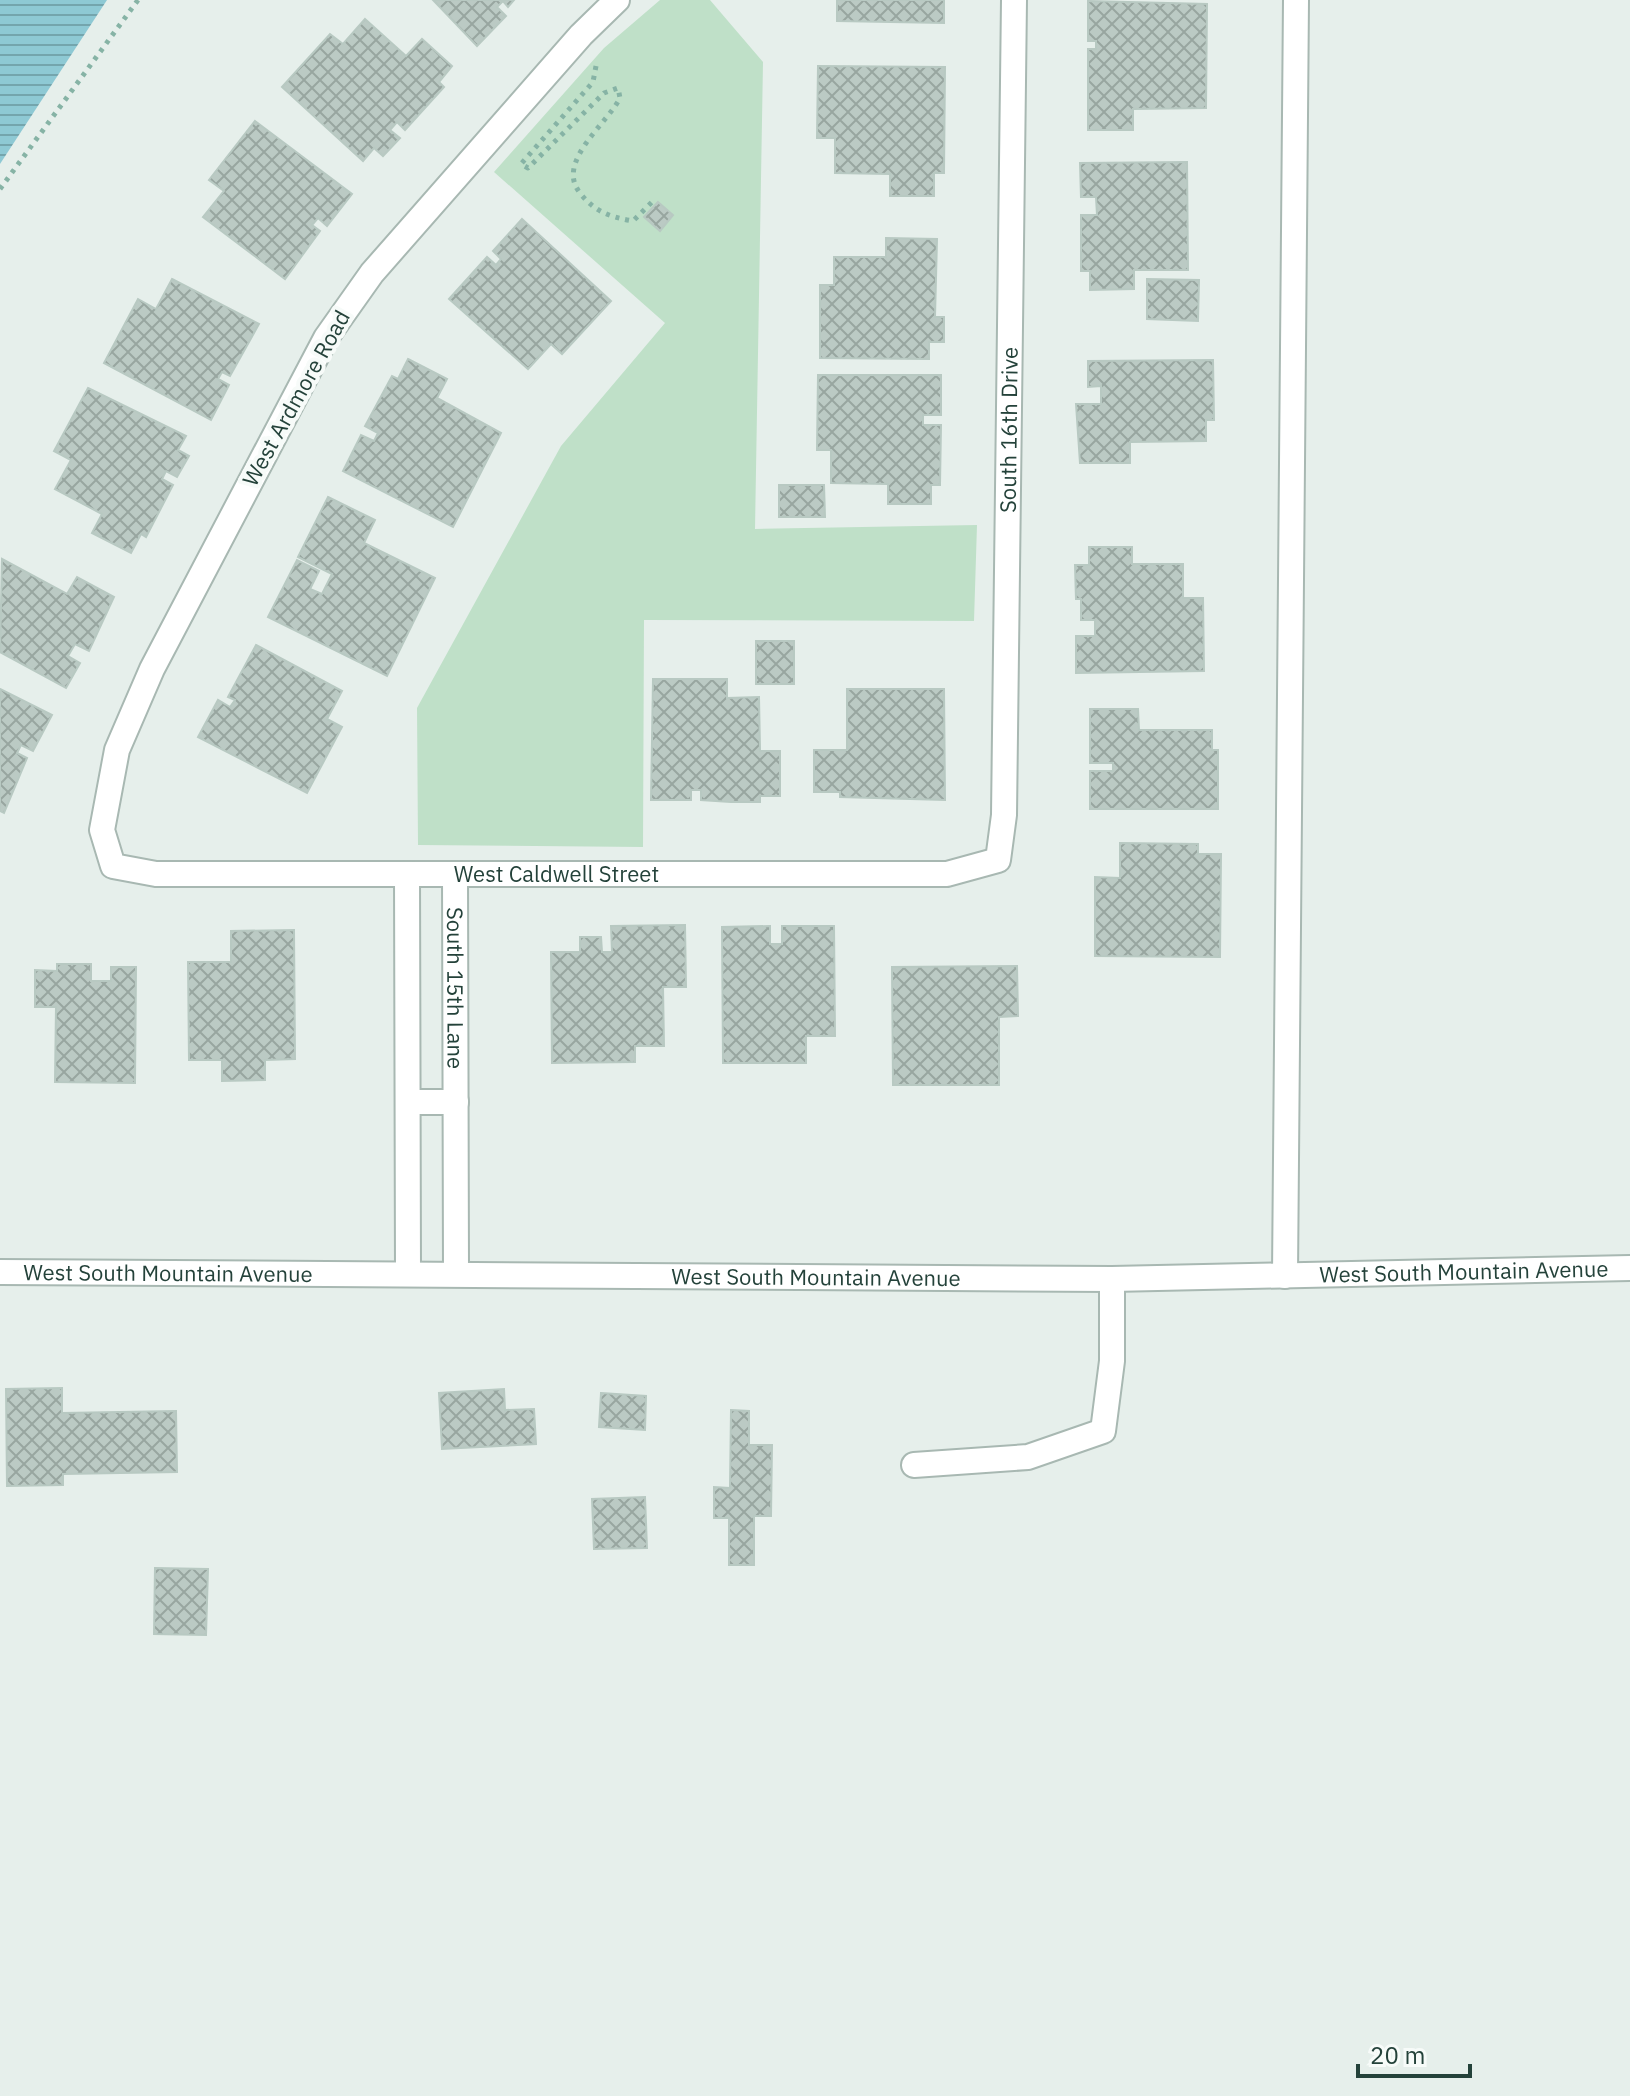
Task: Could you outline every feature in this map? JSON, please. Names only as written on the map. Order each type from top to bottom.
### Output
[{"type":"street","name":"West Ardmore Road","points":[[113,866],[102,830],[117,750],[152,669],[326,338],[372,273],[581,35],[617,0]]},
{"type":"street","name":"South 16th Drive","points":[[998,860],[1004,815],[1014,0]]},
{"type":"street","points":[[1285,1276],[1296,0]]},
{"type":"street","name":"West Caldwell Street","points":[[113,866],[156,874],[947,874],[998,860]]},
{"type":"street","points":[[407,874],[408,1272]]},
{"type":"street","name":"South 15th Lane","points":[[455,874],[456,1273]]},
{"type":"street","name":"South 15th Lane","points":[[408,1102],[456,1102]]},
{"type":"street","name":"West South Mountain Avenue","points":[[0,1272],[408,1272],[1112,1279],[1630,1268]]},
{"type":"street","points":[[914,1465],[1028,1457],[1103,1431],[1112,1361],[1112,1279]]},
{"type":"path","points":[[0,189],[138,0]]},
{"type":"path","points":[[581,35],[598,58],[593,82],[521,164],[528,168],[604,93],[618,88],[620,98],[614,110],[580,153],[573,170],[575,187],[606,216],[633,221],[655,199]]},
{"type":"green space","points":[[660,0],[710,0],[763,62],[755,529],[977,525],[974,621],[644,620],[643,847],[418,845],[417,708],[561,446],[665,323],[494,172],[604,48]]},
{"type":"water","points":[[0,0],[107,0],[0,164]]},
{"type":"building","points":[[433,0],[514,0],[508,7],[503,1],[497,7],[506,16],[477,46]]},
{"type":"building","points":[[837,0],[944,0],[944,23],[837,21]]},
{"type":"building","points":[[1088,1],[1207,4],[1206,108],[1133,109],[1133,130],[1088,130],[1088,49],[1096,49],[1096,41],[1088,41]]},
{"type":"building","points":[[365,19],[406,56],[422,39],[452,66],[439,82],[444,87],[405,130],[397,122],[390,130],[400,138],[383,156],[374,148],[363,161],[282,87],[330,34],[343,44]]},
{"type":"building","points":[[818,66],[945,67],[944,173],[934,173],[934,196],[890,196],[890,174],[835,173],[835,138],[817,138]]},
{"type":"building","points":[[255,121],[352,194],[327,226],[318,218],[312,225],[320,231],[285,279],[203,217],[224,191],[209,180]]},
{"type":"building","points":[[1187,162],[1188,270],[1134,270],[1134,289],[1090,290],[1090,271],[1081,271],[1081,215],[1097,215],[1096,197],[1081,197],[1080,163]]},
{"type":"building","points":[[658,202],[673,215],[660,231],[644,217]]},
{"type":"building","points":[[522,219],[611,301],[562,354],[551,344],[528,369],[449,299],[487,257],[496,265],[501,259],[493,251]]},
{"type":"building","points":[[886,238],[937,239],[935,317],[944,317],[944,342],[929,342],[929,359],[820,358],[820,285],[834,285],[834,257],[886,257]]},
{"type":"building","points":[[172,279],[259,324],[230,376],[222,372],[218,379],[229,385],[211,420],[104,363],[138,299],[156,309]]},
{"type":"building","points":[[1147,279],[1199,280],[1198,321],[1147,319]]},
{"type":"building","points":[[408,359],[447,379],[437,398],[501,433],[453,527],[343,471],[361,435],[374,441],[378,433],[365,426],[392,376],[398,379]]},
{"type":"building","points":[[1213,360],[1214,420],[1206,420],[1206,441],[1130,442],[1130,463],[1080,463],[1076,404],[1101,404],[1101,386],[1088,387],[1088,361]]},
{"type":"building","points":[[818,375],[941,375],[941,415],[923,415],[923,425],[941,425],[940,485],[931,485],[931,504],[888,504],[888,484],[831,483],[831,450],[817,450]]},
{"type":"building","points":[[88,388],[186,436],[178,450],[189,456],[177,477],[166,471],[162,479],[173,485],[146,537],[141,534],[131,553],[92,533],[102,514],[55,489],[71,460],[54,451]]},
{"type":"building","points":[[779,485],[824,485],[825,517],[779,517]]},
{"type":"building","points":[[328,497],[375,520],[364,543],[435,578],[387,676],[268,617],[297,560],[319,571],[310,589],[322,594],[332,574],[298,557]]},
{"type":"building","points":[[1089,547],[1132,547],[1132,564],[1183,564],[1183,598],[1203,598],[1204,671],[1076,673],[1076,636],[1095,636],[1095,620],[1081,620],[1081,599],[1076,599],[1075,565],[1089,565]]},
{"type":"building","points":[[2,559],[67,594],[77,577],[114,597],[89,651],[75,644],[68,656],[80,663],[66,688],[0,652]]},
{"type":"building","points":[[756,641],[794,641],[794,684],[756,684]]},
{"type":"building","points":[[256,645],[342,691],[327,719],[342,727],[307,793],[198,737],[218,700],[230,707],[235,700],[228,697]]},
{"type":"building","points":[[653,679],[727,679],[727,698],[759,697],[760,751],[780,751],[780,796],[760,796],[760,802],[701,800],[701,790],[691,790],[691,800],[651,800]]},
{"type":"building","points":[[0,689],[52,715],[33,751],[21,745],[17,753],[27,758],[4,813],[0,811]]},
{"type":"building","points":[[847,689],[944,689],[945,800],[840,797],[840,792],[814,792],[814,750],[847,750]]},
{"type":"building","points":[[1090,709],[1138,709],[1139,730],[1212,730],[1212,750],[1218,750],[1218,809],[1090,809],[1090,771],[1113,771],[1113,763],[1090,763]]},
{"type":"building","points":[[1120,843],[1198,844],[1198,854],[1221,854],[1220,957],[1095,956],[1095,877],[1120,878]]},
{"type":"building","points":[[685,925],[686,987],[663,987],[664,1046],[635,1046],[635,1062],[552,1063],[551,952],[580,952],[580,937],[601,937],[602,952],[612,952],[611,926]]},
{"type":"building","points":[[770,926],[770,944],[782,944],[782,926],[834,926],[835,1036],[806,1036],[806,1063],[723,1063],[722,927]]},
{"type":"building","points":[[294,930],[295,1059],[265,1060],[265,1080],[222,1081],[222,1060],[189,1060],[188,962],[231,962],[231,931]]},
{"type":"building","points":[[57,964],[91,964],[91,981],[111,981],[111,967],[136,967],[135,1083],[55,1082],[56,1007],[35,1007],[35,970],[57,971]]},
{"type":"building","points":[[1017,966],[1018,1016],[999,1017],[999,1085],[893,1085],[892,967]]},
{"type":"building","points":[[62,1388],[62,1413],[176,1411],[177,1472],[63,1474],[63,1485],[7,1486],[6,1389]]},
{"type":"building","points":[[504,1389],[505,1410],[534,1409],[536,1444],[442,1449],[439,1393]]},
{"type":"building","points":[[601,1393],[646,1396],[645,1430],[599,1427]]},
{"type":"building","points":[[731,1410],[749,1411],[749,1445],[772,1445],[771,1516],[754,1516],[754,1565],[729,1565],[729,1518],[714,1518],[714,1487],[730,1488]]},
{"type":"building","points":[[645,1497],[647,1548],[594,1549],[592,1499]]},
{"type":"building","points":[[155,1568],[208,1569],[206,1635],[154,1634]]}]
